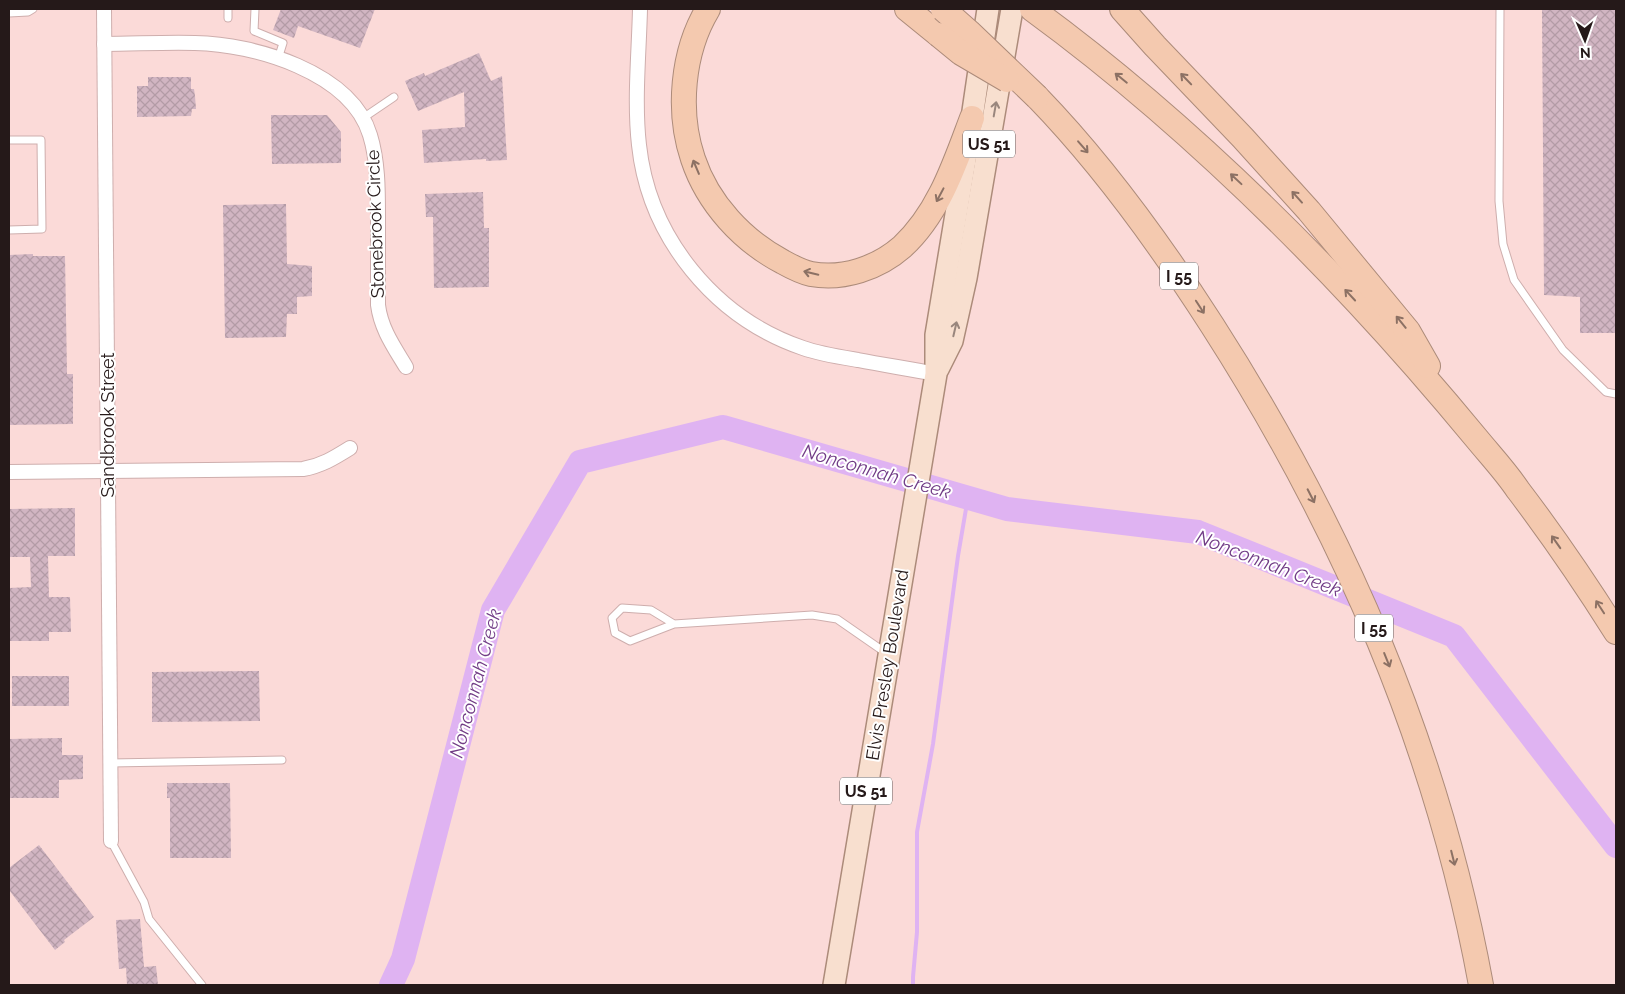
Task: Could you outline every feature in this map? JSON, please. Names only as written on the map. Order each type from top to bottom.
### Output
[{"type":"highway","points":[[708,9],[689,59],[685,85],[684,109],[693,159],[707,188],[732,224],[770,255],[792,268],[809,274],[824,276],[869,268],[888,258],[921,225],[939,197],[953,168],[972,118]]},
{"type":"highway","points":[[907,9],[961,53],[1044,104]]},
{"type":"highway","name":"I 55","points":[[943,9],[1044,104],[1084,147],[1146,227],[1227,349],[1289,453],[1355,583],[1409,716],[1440,811],[1468,922],[1480,985]]},
{"type":"highway","points":[[1032,9],[1148,100],[1252,195],[1321,263],[1453,409],[1517,488],[1592,594],[1616,632]]},
{"type":"highway","points":[[1122,9],[1243,138],[1355,264],[1408,331],[1453,409]]},
{"type":"main road","name":"Elvis Presley Boulevard","points":[[834,985],[936,374],[936,335],[988,9]]},
{"type":"main road","name":"Elvis Presley Boulevard","points":[[936,374],[952,341],[966,278],[1012,15]]},
{"type":"street","name":"Sandbrook Street","points":[[104,9],[111,841]]},
{"type":"street","points":[[640,9],[638,123],[639,145],[644,174],[654,207],[667,234],[675,248],[698,278],[724,304],[745,320],[785,342],[823,354],[936,374]]},
{"type":"street","name":"Stonebrook Circle","points":[[104,44],[196,43],[260,52],[319,76],[338,88],[362,118],[370,133],[377,173],[379,312],[385,332],[406,367]]},
{"type":"street","points":[[9,472],[302,469],[327,463],[350,448]]},
{"type":"lane","points":[[9,13],[28,12],[33,9]]},
{"type":"lane","points":[[228,9],[228,18]]},
{"type":"lane","points":[[254,9],[254,31],[283,43],[278,59]]},
{"type":"lane","points":[[1500,9],[1499,201],[1503,244],[1514,280],[1563,350],[1606,392],[1616,394]]},
{"type":"lane","points":[[362,118],[394,97]]},
{"type":"lane","points":[[9,140],[41,140],[42,230],[9,230]]},
{"type":"lane","points":[[674,624],[652,610],[622,608],[612,618],[615,633],[630,641],[674,624],[812,615],[837,618],[889,654]]},
{"type":"lane","points":[[110,763],[282,760]]},
{"type":"lane","points":[[111,841],[144,902],[149,919],[202,985]]},
{"type":"building","points":[[281,9],[375,9],[360,48],[298,26],[294,38],[273,30]]},
{"type":"building","points":[[1542,9],[1616,9],[1616,333],[1580,333],[1580,297],[1544,295]]},
{"type":"building","points":[[479,53],[491,81],[502,76],[507,160],[486,161],[486,159],[424,163],[422,130],[465,127],[464,92],[418,111],[405,81],[424,73],[425,76]]},
{"type":"building","points":[[148,77],[191,77],[191,89],[194,89],[196,109],[192,109],[191,116],[137,117],[137,86],[148,86]]},
{"type":"building","points":[[271,115],[327,115],[341,132],[341,163],[272,164]]},
{"type":"building","points":[[483,192],[484,228],[489,228],[489,287],[434,288],[433,217],[426,217],[425,194]]},
{"type":"building","points":[[286,204],[287,264],[312,266],[312,296],[297,297],[297,314],[287,314],[286,337],[225,338],[223,205]]},
{"type":"building","points":[[33,254],[33,256],[65,256],[67,374],[73,374],[73,424],[9,425],[9,255]]},
{"type":"building","points":[[75,508],[75,556],[48,556],[49,597],[70,597],[71,632],[49,632],[49,641],[9,641],[9,588],[31,587],[30,557],[9,557],[9,509]]},
{"type":"building","points":[[259,671],[260,721],[152,722],[152,672]]},
{"type":"building","points":[[12,676],[69,676],[69,706],[12,706]]},
{"type":"building","points":[[62,738],[62,755],[83,755],[83,779],[59,780],[59,798],[9,798],[9,739]]},
{"type":"building","points":[[167,783],[230,783],[231,858],[170,858],[170,798],[167,798]]},
{"type":"building","points":[[39,845],[94,917],[64,940],[65,942],[55,950],[9,890],[9,868]]},
{"type":"building","points":[[140,919],[144,967],[156,966],[158,985],[127,985],[126,968],[119,969],[116,920]]},
{"type":"waterway","name":"Nonconnah Creek","points":[[391,985],[403,959],[493,610],[580,462],[723,427],[1007,509],[1198,532],[1454,636],[1616,846]]},
{"type":"waterway","points":[[913,985],[917,932],[917,832],[933,744],[958,556],[968,497]]}]
